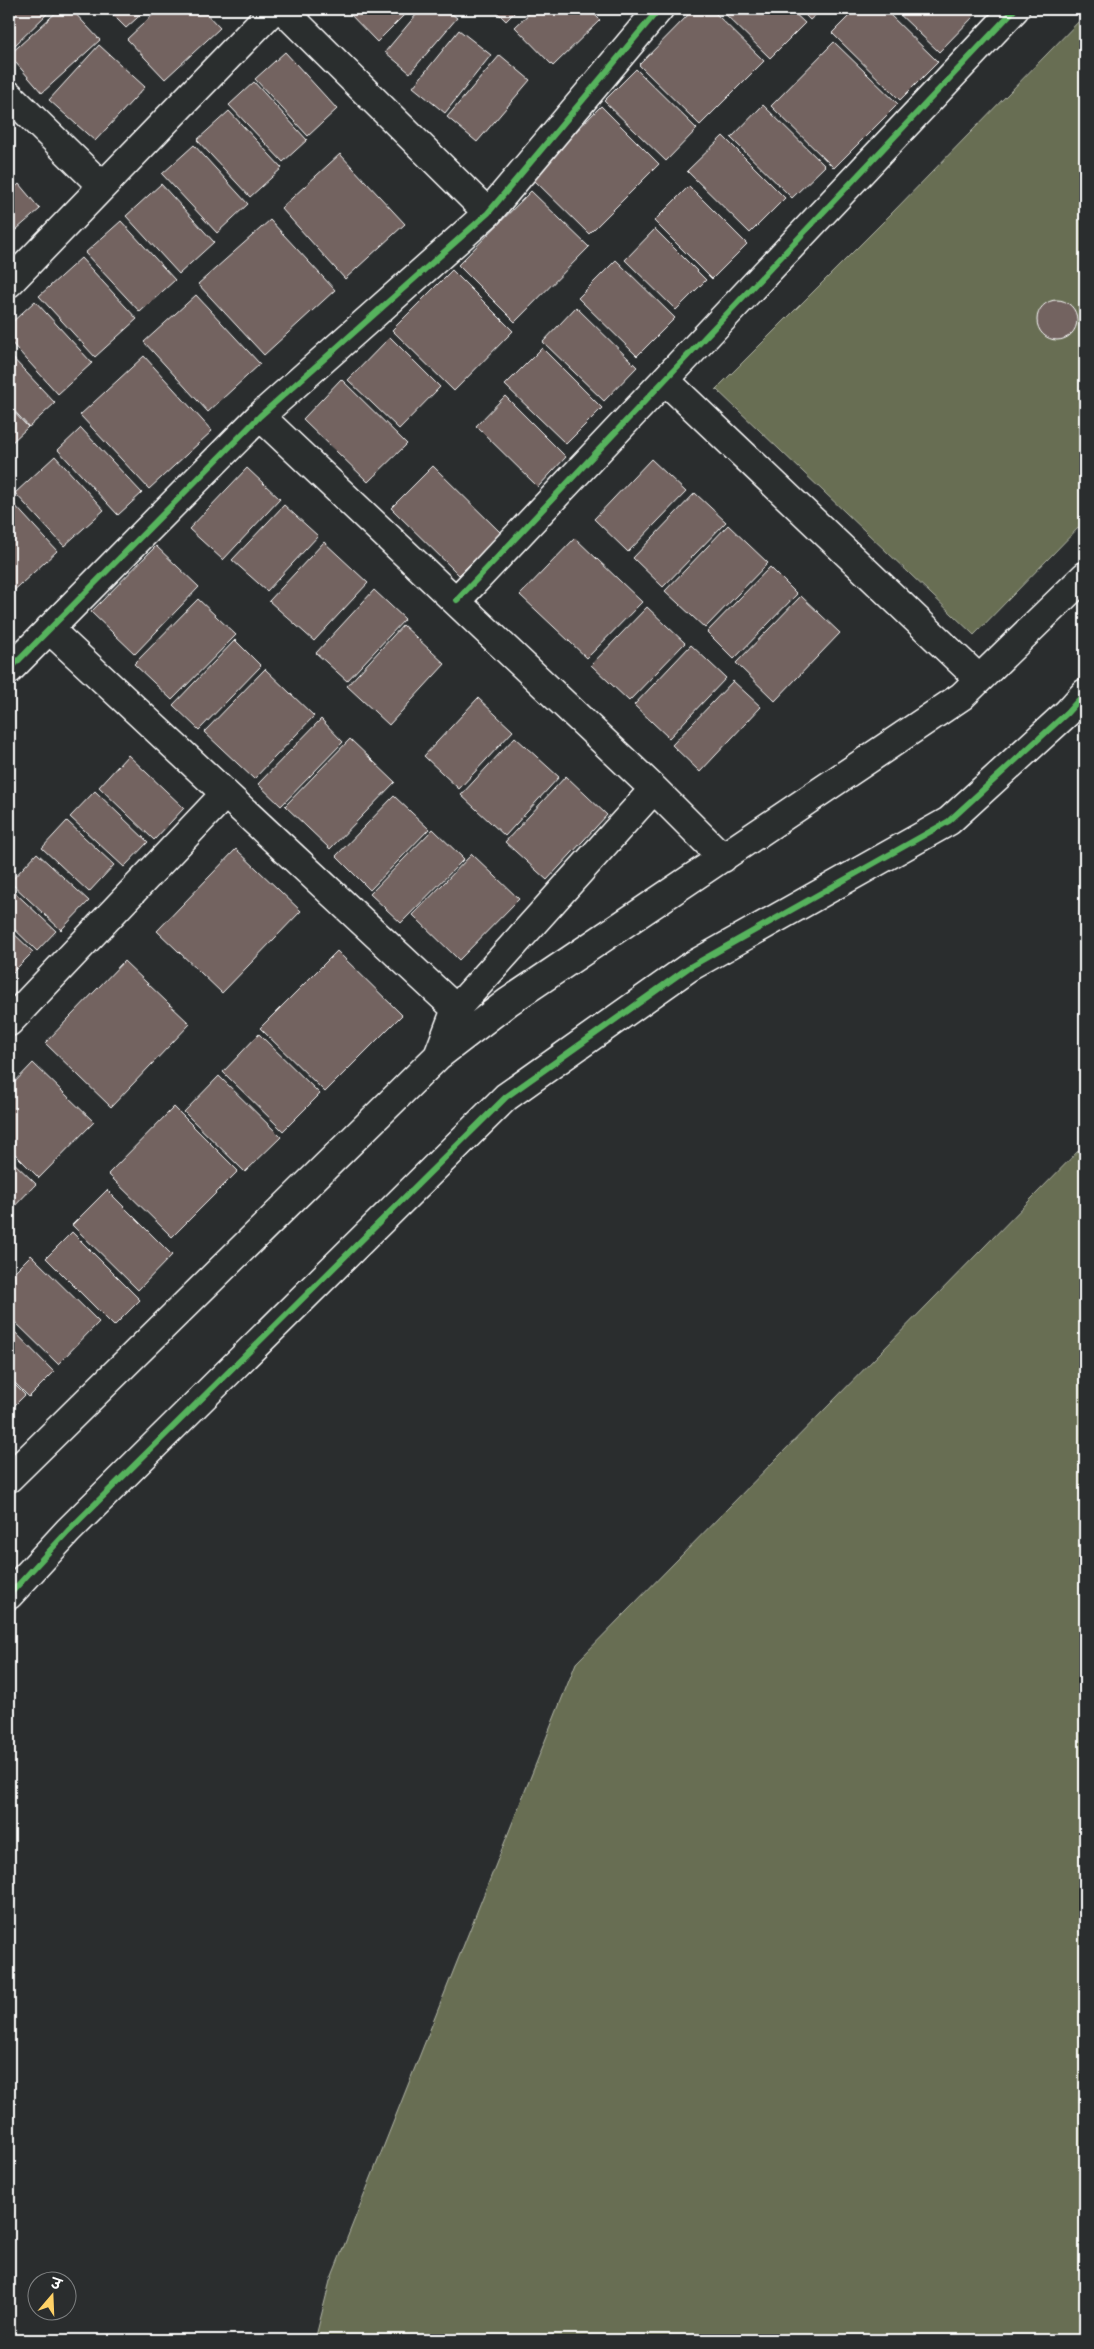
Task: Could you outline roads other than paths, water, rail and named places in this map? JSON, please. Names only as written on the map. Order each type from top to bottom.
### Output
[{"type":"street","points":[[9,283],[274,9]]},
{"type":"street","points":[[282,9],[488,213]]},
{"type":"street","points":[[457,600],[1015,9]]},
{"type":"street","points":[[9,670],[260,416],[488,213],[646,14]]},
{"type":"street","points":[[9,95],[102,186]]},
{"type":"street","points":[[665,380],[980,679]]},
{"type":"street","points":[[260,416],[654,788],[723,858]]},
{"type":"street","points":[[9,1478],[438,1056],[508,1002],[962,696],[1085,576]]},
{"type":"street","points":[[49,628],[456,1009]]},
{"type":"street","points":[[9,1595],[68,1531],[506,1097],[688,968],[949,821],[1067,713],[1085,693]]},
{"type":"street","points":[[438,1056],[456,1009],[654,788]]},
{"type":"street","points":[[9,1022],[225,794]]}]
